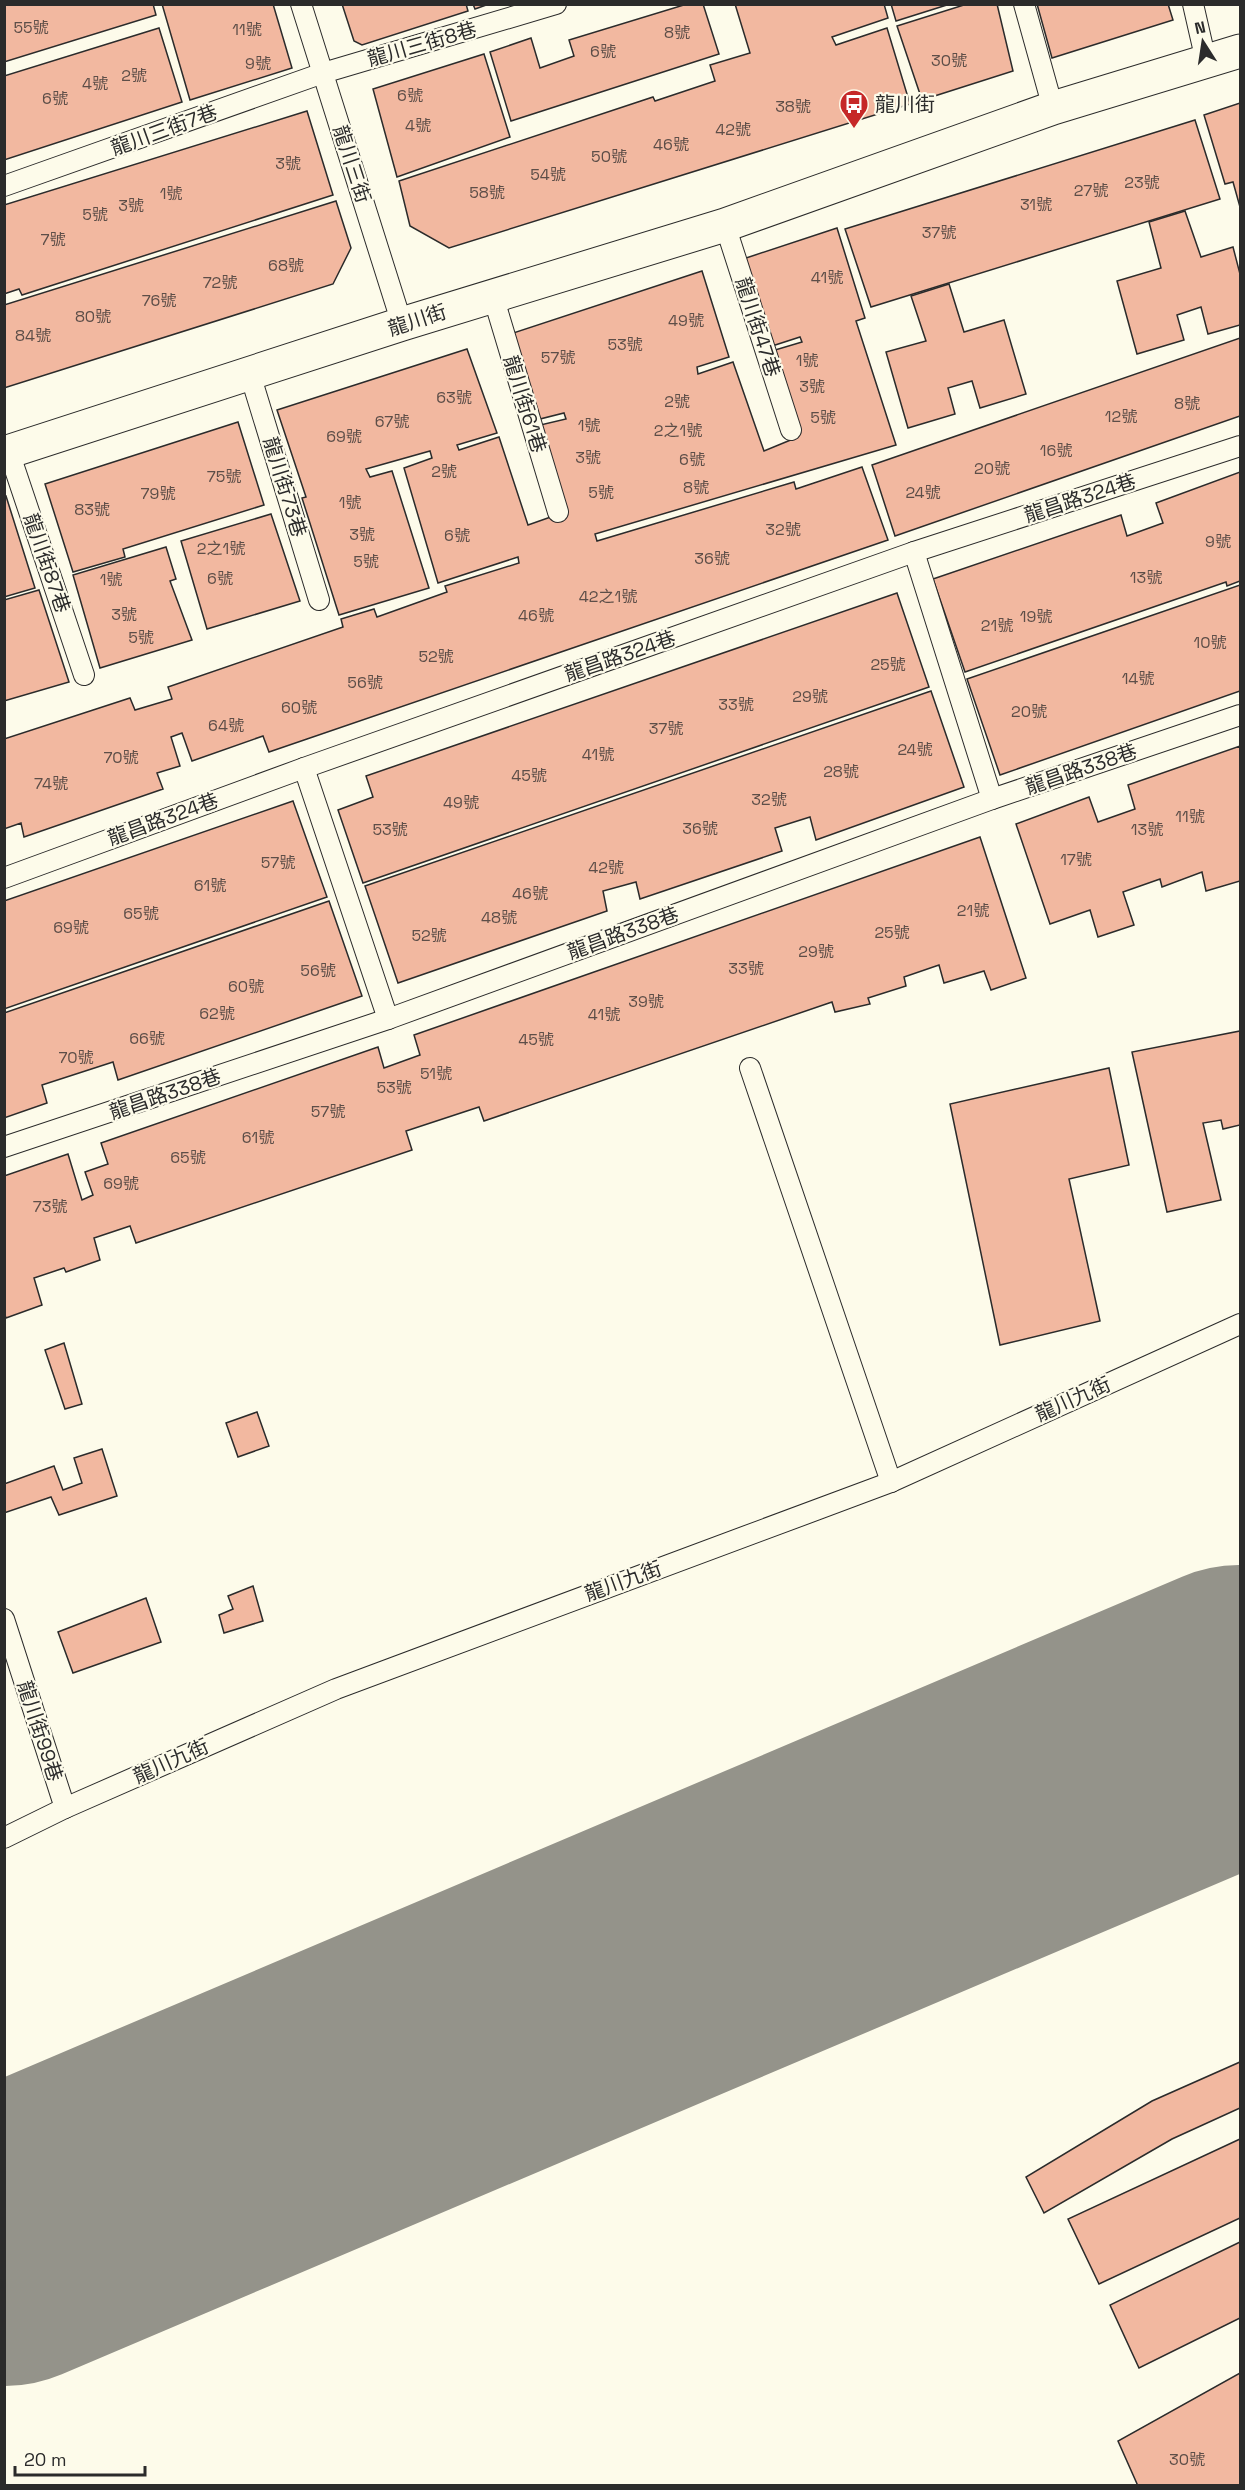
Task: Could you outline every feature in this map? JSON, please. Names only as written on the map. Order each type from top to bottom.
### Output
[{"type":"street","name":"龍川街","points":[[7,452],[402,324],[725,225],[1053,108],[1240,51]]},
{"type":"lane","name":"龍川三街","points":[[301,4],[402,324]]},
{"type":"lane","name":"龍川三街8巷","points":[[323,73],[556,4]]},
{"type":"lane","points":[[1024,4],[1053,108]]},
{"type":"lane","points":[[1193,4],[1206,61]]},
{"type":"lane","name":"龍川三街7巷","points":[[4,186],[323,73]]},
{"type":"lane","name":"龍川街47巷","points":[[725,225],[791,430]]},
{"type":"lane","name":"龍川街61巷","points":[[493,296],[558,512]]},
{"type":"lane","name":"龍川街73巷","points":[[250,374],[319,600]]},
{"type":"lane","name":"龍昌路324巷","points":[[4,878],[304,768],[914,552],[1240,446]]},
{"type":"lane","name":"龍川街87巷","points":[[7,452],[84,675]]},
{"type":"lane","points":[[914,552],[992,799]]},
{"type":"lane","name":"龍昌路338巷","points":[[4,1148],[388,1019],[992,799],[1240,715]]},
{"type":"lane","points":[[304,768],[388,1019]]},
{"type":"lane","points":[[750,1068],[891,1482]]},
{"type":"lane","name":"龍川九街","points":[[4,1838],[65,1808],[336,1689],[891,1482],[1240,1324]]},
{"type":"lane","name":"龍川街99巷","points":[[4,1619],[65,1808]]},
{"type":"building","points":[[4,4],[153,4],[156,15],[4,62]]},
{"type":"building","points":[[162,4],[273,4],[292,68],[190,100]]},
{"type":"building","points":[[342,4],[466,4],[468,11],[362,45],[354,41]]},
{"type":"building","points":[[473,4],[489,4],[475,9]]},
{"type":"building","points":[[687,4],[703,4],[719,54],[511,121],[490,52],[531,38],[540,68],[574,56],[569,40]]},
{"type":"building","points":[[735,4],[884,4],[888,18],[832,37],[836,45],[887,28],[910,104],[449,248],[410,226],[399,181],[653,97],[655,101],[715,81],[710,65],[750,53]]},
{"type":"building","points":[[891,4],[950,4],[896,21]]},
{"type":"building","points":[[967,4],[997,4],[1013,71],[922,100],[897,26]]},
{"type":"building","points":[[1037,4],[1168,4],[1173,20],[1052,58]]},
{"type":"building","points":[[159,28],[182,102],[4,160],[4,76]]},
{"type":"building","points":[[484,54],[510,137],[397,177],[373,89]]},
{"type":"building","points":[[1240,103],[1240,207],[1233,182],[1225,184],[1204,115]]},
{"type":"building","points":[[307,111],[333,195],[22,295],[19,289],[4,294],[4,205]]},
{"type":"building","points":[[1195,120],[1220,199],[871,307],[845,229]]},
{"type":"building","points":[[336,201],[351,248],[333,284],[4,388],[4,305]]},
{"type":"building","points":[[1185,211],[1201,257],[1233,247],[1240,274],[1240,325],[1208,334],[1201,307],[1177,315],[1184,340],[1137,354],[1117,281],[1161,268],[1149,222]]},
{"type":"building","points":[[837,228],[865,318],[856,321],[896,445],[595,534],[597,541],[794,482],[796,489],[862,467],[888,540],[269,752],[263,736],[192,761],[182,733],[171,737],[180,766],[157,773],[163,789],[24,837],[21,823],[4,829],[4,739],[130,698],[135,710],[172,699],[168,687],[343,627],[341,619],[374,609],[377,617],[447,592],[445,586],[519,563],[518,557],[438,583],[404,468],[432,458],[430,451],[366,469],[370,477],[392,471],[429,588],[339,615],[302,498],[306,497],[277,410],[467,349],[497,433],[457,445],[459,450],[499,437],[528,525],[562,513],[536,426],[566,419],[564,413],[536,420],[507,335],[702,271],[729,357],[697,367],[698,374],[733,362],[764,451],[793,439],[765,353],[802,342],[800,337],[769,347],[743,259]]},
{"type":"building","points":[[949,284],[964,332],[1004,320],[1026,394],[980,408],[972,381],[948,388],[955,414],[908,428],[886,352],[926,341],[911,296]]},
{"type":"building","points":[[1240,338],[1240,416],[895,536],[872,465]]},
{"type":"building","points":[[238,422],[264,505],[123,549],[125,557],[73,572],[45,484]]},
{"type":"building","points":[[1240,472],[1240,581],[1227,586],[1226,582],[965,672],[933,579],[1121,515],[1127,536],[1163,523],[1156,503]]},
{"type":"building","points":[[6,496],[35,588],[4,597],[4,497]]},
{"type":"building","points":[[271,514],[300,601],[207,629],[181,541]]},
{"type":"building","points":[[166,547],[176,579],[170,581],[192,640],[100,668],[73,575]]},
{"type":"building","points":[[1240,585],[1240,691],[1000,775],[967,679]]},
{"type":"building","points":[[39,590],[69,682],[4,701],[4,600]]},
{"type":"building","points":[[897,593],[929,687],[363,883],[338,810],[373,797],[366,776]]},
{"type":"building","points":[[931,691],[964,787],[816,840],[810,817],[775,828],[782,851],[640,899],[636,882],[603,891],[607,911],[398,983],[365,886]]},
{"type":"building","points":[[1240,746],[1240,881],[1206,891],[1202,872],[1162,887],[1160,879],[1123,892],[1134,925],[1098,937],[1090,910],[1050,924],[1016,824],[1089,797],[1098,822],[1135,809],[1128,785]]},
{"type":"building","points":[[293,801],[327,897],[4,1009],[4,901]]},
{"type":"building","points":[[980,837],[1026,978],[991,990],[984,971],[944,983],[939,965],[904,977],[906,986],[868,998],[870,1004],[835,1012],[832,1002],[484,1121],[479,1107],[406,1131],[412,1150],[136,1243],[130,1226],[94,1238],[100,1260],[66,1272],[64,1268],[34,1278],[42,1305],[6,1318],[4,1312],[4,1176],[68,1154],[82,1200],[93,1195],[85,1172],[108,1164],[101,1143],[378,1047],[384,1068],[420,1055],[414,1035]]},
{"type":"building","points":[[329,901],[362,996],[118,1080],[113,1062],[42,1085],[47,1103],[4,1118],[4,1013]]},
{"type":"building","points":[[1240,1031],[1240,1125],[1223,1129],[1221,1120],[1203,1123],[1221,1200],[1167,1212],[1132,1052]]},
{"type":"building","points":[[1109,1068],[1129,1165],[1069,1179],[1100,1321],[1000,1345],[950,1104]]},
{"type":"building","points":[[64,1343],[82,1404],[65,1409],[45,1350]]},
{"type":"building","points":[[257,1412],[269,1446],[238,1457],[226,1423]]},
{"type":"building","points":[[102,1449],[117,1496],[59,1515],[51,1497],[4,1513],[4,1484],[54,1466],[63,1490],[82,1483],[74,1458]]},
{"type":"building","points":[[253,1586],[263,1621],[224,1633],[219,1615],[233,1609],[228,1596]]},
{"type":"building","points":[[146,1598],[161,1642],[73,1673],[58,1632]]},
{"type":"building","points":[[1240,2062],[1240,2108],[1172,2139],[1044,2213],[1026,2177],[1152,2101]]},
{"type":"building","points":[[1240,2139],[1240,2218],[1099,2284],[1068,2219]]},
{"type":"building","points":[[1240,2242],[1240,2318],[1139,2368],[1110,2305]]},
{"type":"building","points":[[1240,2373],[1240,2486],[1138,2486],[1118,2441]]},
{"type":"runway","points":[[4,2238],[1240,1713]]},
{"type":"place","name":"龍川街","points":[[854,130]]}]
